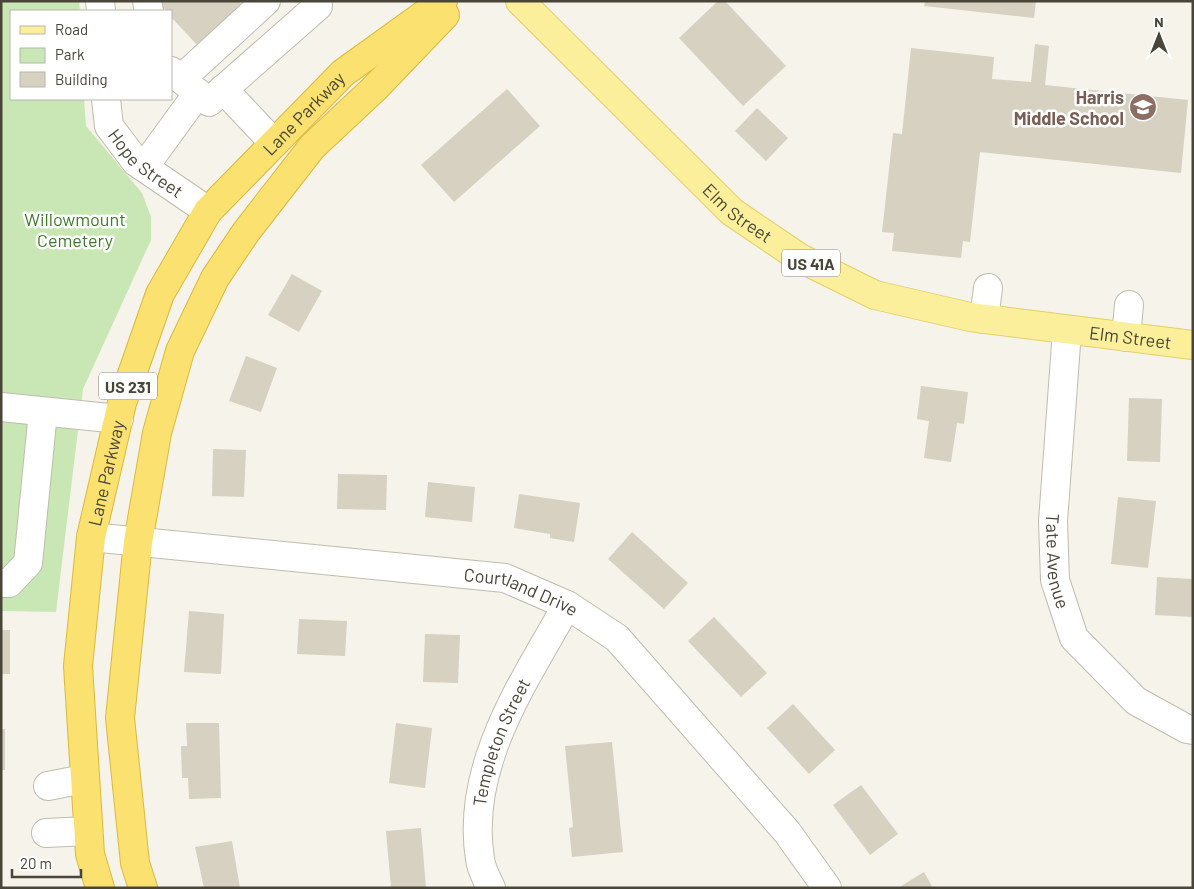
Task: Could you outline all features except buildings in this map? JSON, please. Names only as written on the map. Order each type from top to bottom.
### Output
[{"type":"highway","name":"Lane Parkway","points":[[100,888],[90,854],[78,666],[91,537],[119,419],[160,294],[208,212],[274,143],[342,73],[443,1]]},
{"type":"highway","name":"Lane Parkway","points":[[142,888],[134,863],[120,718],[138,542],[157,433],[180,351],[215,278],[246,232],[312,147],[375,88],[457,1]]},
{"type":"main road","name":"Elm Street","points":[[520,1],[732,212],[800,258],[875,295],[984,319],[1193,345]]},
{"type":"street","points":[[144,167],[193,83],[266,1]]},
{"type":"street","points":[[193,83],[322,3]]},
{"type":"street","points":[[193,83],[274,143]]},
{"type":"street","name":"Hope Street","points":[[106,100],[109,126],[136,162],[208,212]]},
{"type":"street","points":[[984,319],[988,288]]},
{"type":"street","points":[[1126,337],[1129,305]]},
{"type":"street","name":"Tate Avenue","points":[[1067,330],[1053,521],[1055,580],[1074,638],[1136,701],[1187,729],[1193,730]]},
{"type":"street","points":[[1,407],[119,419]]},
{"type":"street","points":[[1,583],[9,583],[28,563],[43,412]]},
{"type":"street","name":"Courtland Drive","points":[[91,537],[505,578],[567,605],[617,638],[787,832],[827,888]]},
{"type":"street","name":"Templeton Street","points":[[491,888],[480,860],[479,813],[485,769],[509,708],[567,605]]},
{"type":"street","points":[[48,786],[84,779]]},
{"type":"street","points":[[46,833],[88,831]]},
{"type":"green space","name":"Willowmount Cemetery","points":[[1,1],[79,1],[80,10],[10,10],[10,100],[84,100],[86,126],[142,193],[151,217],[151,240],[83,389],[56,612],[1,611]]},
{"type":"place","name":"Harris Middle School","points":[[1143,107]]}]
